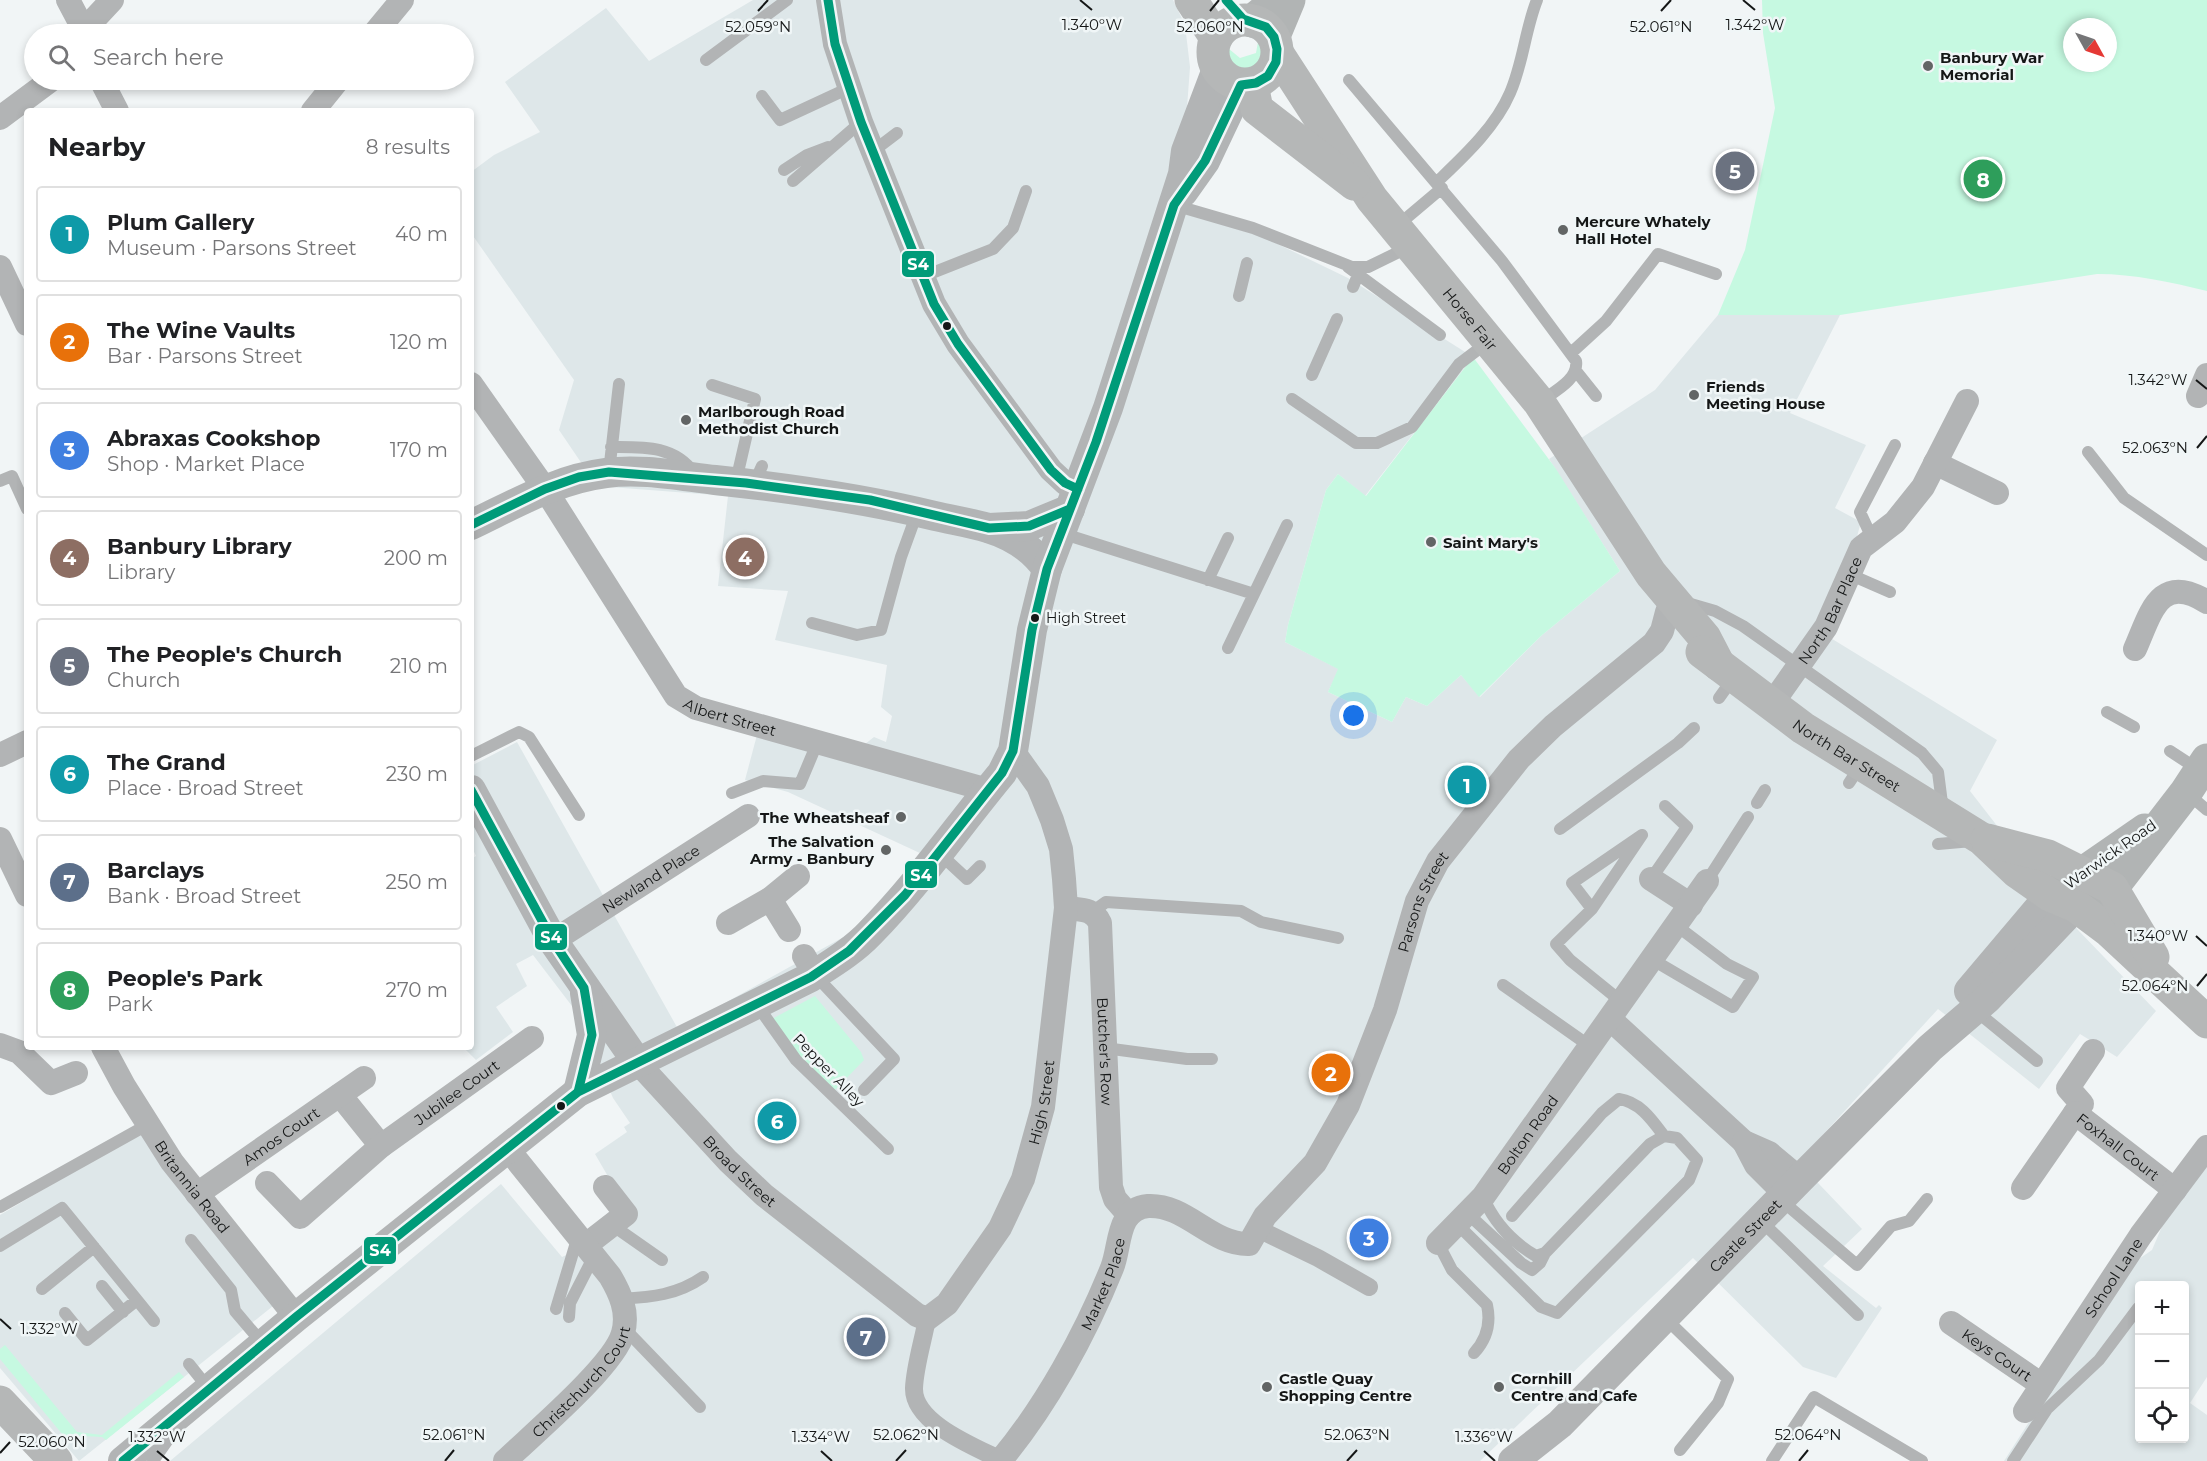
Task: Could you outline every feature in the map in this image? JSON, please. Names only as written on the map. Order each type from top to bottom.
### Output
[{"type":"main road","name":"Horse Fair","points":[[1191,0],[1257,109],[1372,199]]},
{"type":"main road","points":[[1255,26],[1278,0]]},
{"type":"main road","points":[[1255,26],[1273,70],[1260,82],[1232,69],[1228,25],[1255,26],[1289,0]]},
{"type":"main road","name":"Horse Fair","points":[[1255,26],[1372,199],[1539,402],[1568,442]]},
{"type":"main road","name":"North Bar Street","points":[[1568,442],[1672,607],[1705,638],[1724,680],[1770,705],[1856,773],[1941,829],[2048,856],[2112,888]]},
{"type":"main road","name":"Warwick Road","points":[[2063,900],[2083,874],[2194,789]]},
{"type":"main road","name":"Warwick Road","points":[[2063,900],[2112,888],[2194,789]]},
{"type":"main road","name":"North Bar Street","points":[[1982,839],[2017,872],[2109,930],[2172,987]]},
{"type":"main road","points":[[2112,888],[2172,987],[2205,1017]]},
{"type":"main road","points":[[0,1402],[56,1461]]},
{"type":"street","points":[[68,0],[81,24]]},
{"type":"street","points":[[92,24],[112,0]]},
{"type":"street","points":[[382,24],[402,0]]},
{"type":"street","points":[[828,0],[835,44],[849,88],[922,277],[942,318],[965,354],[1051,470],[1065,483],[1069,511]]},
{"type":"street","points":[[123,1461],[296,1317],[578,1092],[757,1005],[810,965],[869,934],[1002,773],[1013,751],[1032,630],[1047,569],[1116,384],[1174,205],[1205,161],[1232,69]]},
{"type":"street","points":[[0,118],[38,90]]},
{"type":"street","points":[[106,90],[115,108]]},
{"type":"street","points":[[315,108],[330,90]]},
{"type":"street","points":[[0,267],[24,318]]},
{"type":"street","name":"Albert Street","points":[[474,388],[545,489],[676,696],[696,708],[988,790]]},
{"type":"street","name":"North Bar Place","points":[[1770,705],[1826,627],[1861,548],[1894,522],[1923,487],[1967,401]]},
{"type":"street","points":[[474,524],[545,489],[579,477],[610,460],[697,478],[748,477],[783,481],[989,528],[1031,550],[1047,569]]},
{"type":"street","points":[[1935,463],[1997,493]]},
{"type":"street","points":[[989,528],[1029,526],[1069,511]]},
{"type":"street","points":[[2135,649],[2155,603],[2163,596],[2181,591],[2207,602]]},
{"type":"street","name":"Parsons Street","points":[[1254,1236],[1266,1216],[1315,1163],[1348,1105],[1385,1010],[1417,902],[1438,861],[1519,759],[1553,726],[1654,643],[1672,607]]},
{"type":"street","points":[[0,755],[24,743]]},
{"type":"street","name":"High Street","points":[[927,1319],[947,1304],[1000,1228],[1023,1179],[1043,1107],[1066,908],[1061,849],[1052,820],[1038,786],[1013,751]]},
{"type":"street","name":"Broad Street","points":[[474,796],[553,941],[637,1062],[728,1161],[764,1195],[917,1315],[927,1319]]},
{"type":"street","name":"Newland Place","points":[[553,941],[748,816]]},
{"type":"street","points":[[1,844],[24,889]]},
{"type":"street","points":[[728,923],[770,899],[798,876]]},
{"type":"street","points":[[1651,879],[1691,905]]},
{"type":"street","name":"Bolton Road","points":[[1438,1243],[1469,1211],[1617,1012],[1707,882]]},
{"type":"street","points":[[770,899],[789,930]]},
{"type":"street","name":"Castle Street","points":[[1513,1461],[1560,1424],[1930,1048],[2063,900]]},
{"type":"street","points":[[1066,908],[1092,912]]},
{"type":"street","name":"Butcher's Row","points":[[1092,912],[1100,923],[1111,1187],[1115,1198],[1129,1215]]},
{"type":"street","name":"Broad Street","points":[[578,1092],[592,1035],[584,988]]},
{"type":"street","points":[[1617,1012],[1744,1142],[1769,1153],[1781,1198]]},
{"type":"street","name":"Jubilee Court","points":[[267,1182],[300,1217],[381,1146],[532,1038]]},
{"type":"street","points":[[0,1045],[19,1052],[51,1083],[96,1060]]},
{"type":"street","points":[[2075,1113],[2082,1104],[2068,1088],[2093,1051]]},
{"type":"street","name":"Britannia Road","points":[[96,1060],[197,1194],[296,1317]]},
{"type":"street","name":"Amos Court","points":[[197,1194],[364,1078]]},
{"type":"street","points":[[340,1095],[381,1146]]},
{"type":"street","name":"Foxhall Court","points":[[2023,1188],[2075,1113],[2175,1190]]},
{"type":"street","name":"School Lane","points":[[2025,1411],[2141,1235],[2207,1147]]},
{"type":"street","name":"Christchurch Court","points":[[505,1461],[609,1361],[617,1348],[624,1328],[621,1299],[610,1276],[507,1148]]},
{"type":"street","points":[[586,1246],[626,1214],[605,1186]]},
{"type":"street","points":[[1129,1215],[1147,1206],[1173,1210],[1227,1242],[1254,1236],[1318,1258],[1368,1287]]},
{"type":"street","name":"Market Place","points":[[1000,1460],[1024,1428],[1088,1324],[1114,1264],[1120,1232],[1129,1215]]},
{"type":"street","points":[[927,1319],[914,1391],[923,1413],[945,1431],[1000,1460]]},
{"type":"street","name":"Keys Court","points":[[1952,1323],[2042,1385]]},
{"type":"street","name":"Castle Street","points":[[1548,1461],[1555,1432],[1560,1424]]},
{"type":"lane","points":[[706,60],[787,0]]},
{"type":"lane","points":[[1174,205],[1352,267],[1368,267],[1403,236],[1439,185],[1474,145],[1504,105],[1515,81],[1537,0]]},
{"type":"lane","points":[[1349,80],[1502,261],[1576,361],[1576,371],[1571,378],[1539,402]]},
{"type":"lane","points":[[762,96],[780,120],[849,88]]},
{"type":"lane","points":[[793,181],[861,122]]},
{"type":"lane","points":[[872,152],[897,133]]},
{"type":"lane","points":[[784,170],[807,155],[830,147]]},
{"type":"lane","points":[[922,277],[993,249],[1013,228],[1026,191]]},
{"type":"lane","points":[[1570,353],[1606,321],[1658,254],[1716,274]]},
{"type":"lane","points":[[1239,296],[1247,263]]},
{"type":"lane","points":[[1342,263],[1440,335]]},
{"type":"lane","points":[[1353,287],[1358,275]]},
{"type":"lane","points":[[1312,375],[1337,319]]},
{"type":"lane","points":[[1292,399],[1356,443],[1377,443],[1412,426],[1459,364],[1489,341]]},
{"type":"lane","points":[[1576,371],[1596,396]]},
{"type":"lane","points":[[610,460],[619,384]]},
{"type":"lane","points":[[712,385],[755,399],[748,477]]},
{"type":"lane","points":[[1872,538],[1860,512],[1895,445]]},
{"type":"lane","points":[[2088,452],[2124,498],[2207,555]]},
{"type":"lane","points":[[0,481],[12,476],[24,502]]},
{"type":"lane","points":[[812,623],[857,635],[881,630],[901,557],[917,511]]},
{"type":"lane","points":[[1069,511],[1208,580],[1254,594]]},
{"type":"lane","points":[[1228,648],[1287,525]]},
{"type":"lane","points":[[1208,580],[1228,538]]},
{"type":"lane","points":[[1851,575],[1890,592]]},
{"type":"lane","points":[[1672,607],[1701,606],[1728,618],[1799,665],[1928,758],[1934,764],[1941,783],[1941,829]]},
{"type":"lane","points":[[2107,712],[2134,727]]},
{"type":"lane","points":[[1560,829],[1678,744],[1694,728]]},
{"type":"lane","points":[[474,754],[519,732],[529,737],[579,815]]},
{"type":"lane","points":[[732,793],[763,781],[800,784],[818,741]]},
{"type":"lane","points":[[2170,751],[2194,789]]},
{"type":"lane","points":[[1757,803],[1765,790]]},
{"type":"lane","points":[[1651,879],[1687,827],[1665,806]]},
{"type":"lane","points":[[1707,882],[1748,817]]},
{"type":"lane","points":[[1592,909],[1572,883],[1642,835],[1592,909],[1556,944],[1617,1012]]},
{"type":"lane","points":[[938,853],[967,879],[980,866]]},
{"type":"lane","points":[[1092,912],[1106,902],[1241,911],[1261,922],[1338,938]]},
{"type":"lane","points":[[1653,960],[1733,1007],[1743,995],[1753,977],[1727,964],[1677,926]]},
{"type":"lane","points":[[810,965],[894,1059],[864,1090]]},
{"type":"lane","points":[[1503,985],[1591,1047]]},
{"type":"lane","name":"Pepper Alley","points":[[757,1005],[796,1060],[888,1149]]},
{"type":"lane","points":[[1969,1005],[2037,1061]]},
{"type":"lane","points":[[1105,1048],[1212,1059]]},
{"type":"lane","points":[[1512,1216],[1602,1113],[1620,1100],[1629,1101],[1648,1115],[1664,1136]]},
{"type":"lane","points":[[0,1207],[147,1125]]},
{"type":"lane","points":[[1664,1136],[1677,1138],[1697,1160],[1695,1171],[1557,1313],[1541,1307],[1469,1211],[1521,1263],[1532,1270],[1540,1263],[1545,1253],[1650,1144],[1664,1136]]},
{"type":"lane","points":[[1781,1198],[1857,1265],[1892,1226],[1909,1221],[1927,1199]]},
{"type":"lane","points":[[1781,1198],[1858,1315]]},
{"type":"lane","points":[[0,1246],[62,1208],[154,1321]]},
{"type":"lane","points":[[1469,1211],[1491,1215],[1521,1246],[1536,1256],[1545,1253]]},
{"type":"lane","points":[[612,1225],[662,1260]]},
{"type":"lane","points":[[190,1240],[231,1290],[235,1311],[264,1344]]},
{"type":"lane","points":[[1438,1243],[1452,1270],[1487,1305],[1488,1328],[1480,1346],[1474,1353]]},
{"type":"lane","points":[[556,1309],[586,1246]]},
{"type":"lane","points":[[569,1317],[570,1304],[586,1246]]},
{"type":"lane","points":[[42,1289],[94,1247]]},
{"type":"lane","points":[[621,1299],[667,1295],[691,1286],[703,1277]]},
{"type":"lane","points":[[102,1286],[123,1312]]},
{"type":"lane","points":[[65,1313],[87,1340],[137,1300]]},
{"type":"lane","points":[[2013,1461],[2047,1409],[2099,1360],[2135,1312]]},
{"type":"lane","points":[[1663,1317],[1728,1379],[1718,1403],[1680,1450]]},
{"type":"lane","points":[[624,1328],[700,1407]]},
{"type":"lane","points":[[153,1461],[205,1392],[189,1364]]},
{"type":"lane","points":[[1772,1461],[1814,1397],[1922,1461]]},
{"type":"shaded area","points":[[753,0],[1173,0],[1185,25],[1190,67],[1186,121],[1159,206],[1261,236],[1348,278],[1473,357],[1365,496],[1338,474],[1326,490],[1288,625],[1285,642],[1339,669],[1328,692],[1392,722],[1406,697],[1427,706],[1461,675],[1480,697],[1541,636],[1620,571],[1549,459],[1655,390],[1718,315],[1840,315],[1790,413],[1866,445],[1835,508],[1861,522],[1829,637],[1997,740],[1970,791],[2078,930],[2156,1011],[2117,1057],[2080,1034],[2039,1089],[1938,1009],[1798,1162],[1862,1229],[1823,1266],[1876,1308],[1879,1305],[1882,1308],[1836,1378],[1803,1367],[1693,1258],[1480,1461],[170,1461],[501,1184],[562,1257],[606,1237],[631,1216],[595,1154],[627,1132],[624,1127],[630,1123],[613,1098],[575,1010],[533,955],[516,964],[527,986],[496,1007],[513,1032],[476,1060],[466,1050],[474,1050],[474,857],[476,856],[474,852],[474,764],[517,742],[678,1029],[849,934],[922,854],[788,792],[745,780],[757,735],[845,760],[874,737],[886,742],[892,716],[881,707],[887,665],[775,640],[788,591],[718,586],[728,496],[597,486],[559,430],[574,380],[474,237],[474,170],[494,155],[540,132],[505,82],[606,8],[649,61]]},
{"type":"shaded area","points":[[151,1126],[283,1298],[79,1461],[0,1368],[0,1215]]},
{"type":"shaded area","points":[[2207,1163],[2207,1377],[2190,1403],[2207,1415],[2207,1461],[2004,1461],[2077,1347],[2136,1261],[2152,1250],[2166,1217]]},
{"type":"green space","points":[[1762,0],[2207,0],[2207,291],[2139,277],[2097,274],[1840,315],[1718,315],[1745,250],[1775,108],[1763,33]]},
{"type":"green space","points":[[1258,42],[1265,51],[1259,66],[1253,71],[1244,73],[1236,69],[1230,61],[1229,49],[1240,58],[1256,53]]},
{"type":"green space","points":[[1473,357],[1556,469],[1620,571],[1541,636],[1479,697],[1461,675],[1427,706],[1406,697],[1392,722],[1328,692],[1338,669],[1285,642],[1288,625],[1326,490],[1338,474],[1366,496]]},
{"type":"green space","points":[[815,996],[861,1052],[864,1060],[834,1091],[802,1061],[770,1020]]},
{"type":"green space","points":[[5,1345],[77,1432],[102,1435],[179,1372],[184,1377],[106,1440],[102,1437],[63,1435],[0,1359],[0,1349]]},
{"type":"transit line","name":"S4","points":[[828,0],[835,44],[861,122],[934,304],[958,344],[1051,470],[1065,483],[1078,489]]},
{"type":"transit line","name":"S4","points":[[123,1461],[296,1317],[578,1092],[811,977],[849,951],[905,895],[1002,773],[1013,751],[1032,630],[1047,569],[1096,442],[1174,205],[1205,161],[1241,85],[1256,83],[1268,76],[1276,62],[1277,49],[1274,37],[1266,27],[1243,19],[1226,0]]},
{"type":"transit line","name":"S4","points":[[474,524],[545,489],[579,477],[609,472],[746,483],[870,500],[989,528],[1029,526],[1070,509]]},
{"type":"transit line","name":"S4","points":[[474,796],[553,941],[584,988],[592,1035],[578,1092]]},
{"type":"place","name":"Banbury War Memorial","points":[[1928,66]]},
{"type":"place","name":"The People's Church","points":[[1735,171]]},
{"type":"place","name":"People's Park","points":[[1983,179]]},
{"type":"place","name":"Mercure Whately Hall Hotel","points":[[1563,230]]},
{"type":"place","name":"Friends Meeting House","points":[[1694,395]]},
{"type":"place","name":"Marlborough Road Methodist Church","points":[[686,420]]},
{"type":"place","name":"Saint Mary's","points":[[1431,542]]},
{"type":"place","name":"Banbury Library","points":[[745,557]]},
{"type":"place","name":"High Street","points":[[1035,618]]},
{"type":"place","name":"Plum Gallery","points":[[1467,785]]},
{"type":"place","name":"The Wheatsheaf","points":[[901,817]]},
{"type":"place","name":"The Salvation Army - Banbury","points":[[886,850]]},
{"type":"place","name":"The Wine Vaults","points":[[1331,1073]]},
{"type":"place","name":"The Grand","points":[[777,1121]]},
{"type":"place","name":"Abraxas Cookshop","points":[[1369,1238]]},
{"type":"place","name":"Barclays","points":[[866,1337]]},
{"type":"place","name":"Castle Quay Shopping Centre","points":[[1267,1387]]},
{"type":"place","name":"Cornhill Centre and Cafe","points":[[1499,1387]]}]
